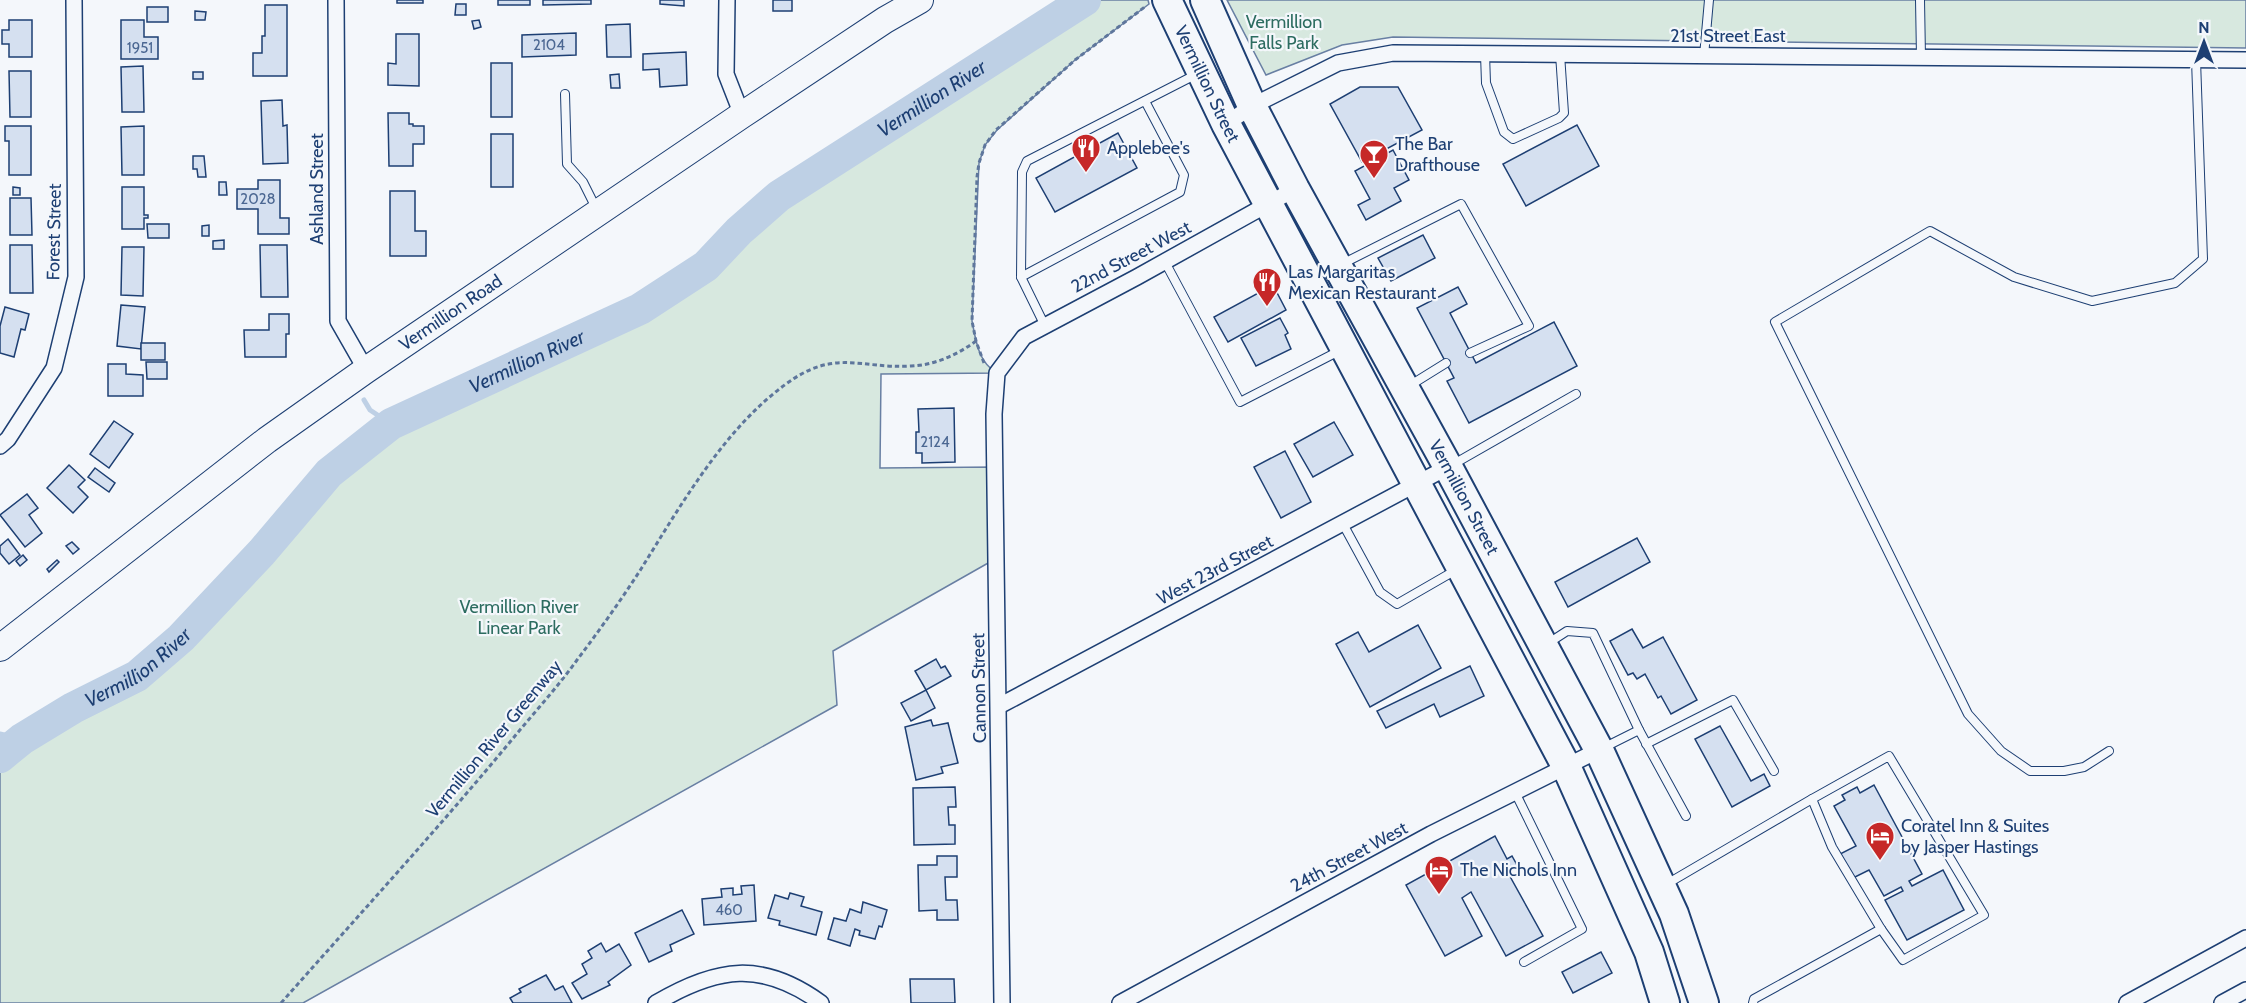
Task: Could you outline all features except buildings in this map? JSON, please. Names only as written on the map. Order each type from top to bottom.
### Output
[{"type":"highway","name":"Vermillion Street","points":[[1205,0],[1252,106],[1295,189],[1448,467],[1599,750],[1674,914],[1704,1003]]},
{"type":"highway","name":"Vermillion Street","points":[[1163,5],[1201,72],[1268,204],[1566,766],[1649,952],[1665,1003]]},
{"type":"main road","name":"Vermillion Road","points":[[0,648],[267,440],[366,370],[742,115],[885,20],[920,0]]},
{"type":"street","name":"Forest Street","points":[[0,446],[8,439],[54,368],[76,277],[74,0]]},
{"type":"street","name":"Ashland Street","points":[[336,0],[338,321],[366,370]]},
{"type":"street","points":[[726,0],[726,74],[742,115]]},
{"type":"street","name":"21st Street East","points":[[1226,123],[1252,106],[1338,63],[1393,53],[2246,60]]},
{"type":"street","name":"22nd Street West","points":[[997,373],[1024,337],[1295,189]]},
{"type":"street","name":"Cannon Street","points":[[997,373],[994,414],[1002,1003]]},
{"type":"street","name":"West 23rd Street","points":[[999,706],[1448,467]]},
{"type":"street","name":"24th Street West","points":[[1120,1003],[1420,840],[1599,750]]},
{"type":"street","points":[[2127,1003],[2246,938]]},
{"type":"street","points":[[656,1003],[691,983],[724,975],[752,972],[781,980],[806,992],[821,1003]]},
{"type":"street","points":[[2222,1003],[2246,990]]},
{"type":"lane","points":[[1704,56],[1709,0]]},
{"type":"lane","points":[[1920,0],[1921,57]]},
{"type":"lane","points":[[1485,54],[1486,83],[1504,132],[1513,139],[1559,118],[1564,113],[1560,54]]},
{"type":"lane","points":[[2109,750],[2084,767],[2064,771],[2030,771],[2001,750],[1968,714],[1775,322],[1930,231],[2014,277],[2092,301],[2175,284],[2203,259],[2196,60]]},
{"type":"lane","points":[[1045,326],[1021,277],[1022,172],[1027,161],[1201,72]]},
{"type":"lane","points":[[565,94],[567,164],[583,182],[598,212]]},
{"type":"lane","points":[[1021,277],[1180,192],[1184,175],[1145,101]]},
{"type":"lane","points":[[1338,266],[1461,204],[1529,326],[1470,352]]},
{"type":"lane","points":[[1165,262],[1240,402],[1345,348]]},
{"type":"lane","points":[[1405,388],[1446,363]]},
{"type":"lane","points":[[1448,467],[1576,394]]},
{"type":"lane","points":[[1343,524],[1380,592],[1397,604],[1462,567]]},
{"type":"lane","points":[[1544,647],[1567,631],[1593,633],[1646,744],[1686,816]]},
{"type":"lane","points":[[1646,744],[1733,700],[1774,771]]},
{"type":"lane","points":[[1599,750],[1639,730]]},
{"type":"lane","points":[[1661,888],[1812,799],[1889,756],[1984,915],[1903,960],[1881,929],[1832,848],[1812,799]]},
{"type":"lane","points":[[1515,792],[1582,929],[1524,962]]},
{"type":"lane","points":[[1753,1003],[1754,999],[1881,929]]},
{"type":"path","points":[[997,373],[986,366],[976,341],[972,321],[979,163],[985,145],[996,130],[1075,60],[1163,5]]},
{"type":"path","name":"Vermillion River Greenway","points":[[281,1003],[469,791],[576,662],[639,572],[693,484],[768,399],[787,383],[823,365],[855,361],[911,366],[931,363],[963,351],[976,341]]},
{"type":"green space","name":"Vermillion River Linear Park","points":[[1085,0],[1148,0],[1149,4],[1075,60],[997,130],[985,145],[979,163],[972,321],[982,357],[997,373],[881,374],[880,468],[995,467],[997,558],[833,651],[837,705],[303,1003],[0,1003],[0,757],[22,739],[73,708],[137,676],[181,638],[262,552],[329,473],[391,424],[640,309],[706,266],[739,231],[779,196]]},
{"type":"green space","name":"Vermillion Falls Park","points":[[1227,0],[2246,0],[2246,48],[1393,37],[1342,45],[1266,75]]},
{"type":"waterway","name":"Vermillion River","points":[[0,757],[22,739],[73,708],[137,676],[181,638],[262,552],[329,473],[391,424],[640,309],[706,266],[739,231],[779,196],[1085,0]]},
{"type":"waterway","points":[[364,400],[370,410],[391,424]]},
{"type":"waterway","points":[[0,734],[22,739]]},
{"type":"place","name":"Applebee's","points":[[1086,174]]},
{"type":"place","name":"The Bar Drafthouse","points":[[1374,180]]},
{"type":"place","name":"Las Margaritas Mexican Restaurant","points":[[1267,308]]},
{"type":"place","name":"Coratel Inn & Suites by Jasper Hastings","points":[[1880,862]]},
{"type":"place","name":"The Nichols Inn","points":[[1439,896]]}]
